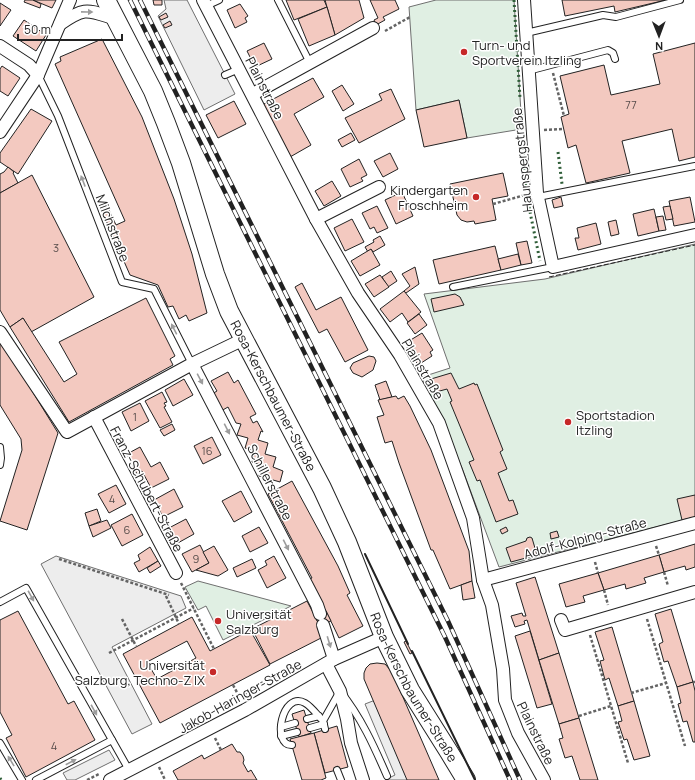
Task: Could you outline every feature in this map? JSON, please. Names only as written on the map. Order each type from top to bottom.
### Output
[{"type":"main road","name":"Rosa-Kerschbaumer-Straße","points":[[106,0],[153,91],[166,122],[181,163],[215,274],[230,311],[322,488],[347,542],[384,637],[410,690],[450,752],[466,780]]},
{"type":"street","points":[[0,132],[38,75],[70,0]]},
{"type":"street","name":"Haunspergstraße","points":[[524,0],[533,196],[553,267]]},
{"type":"street","name":"Plainstraße","points":[[205,3],[316,219],[358,293],[400,355],[439,423],[473,518],[483,580],[492,606],[503,669],[505,700],[518,733],[544,780]]},
{"type":"street","points":[[60,24],[81,11],[90,11],[116,19]]},
{"type":"street","points":[[253,94],[374,28]]},
{"type":"street","points":[[0,46],[29,65],[38,75]]},
{"type":"street","points":[[316,219],[379,187]]},
{"type":"street","points":[[553,267],[695,235]]},
{"type":"street","name":"Franz-Schubert-Straße","points":[[0,332],[67,432],[192,364],[244,339]]},
{"type":"street","name":"Schillerstraße","points":[[192,364],[314,598],[322,619],[330,662],[340,691],[351,743],[363,780]]},
{"type":"street","name":"Franz-Schubert-Straße","points":[[94,417],[176,573]]},
{"type":"street","name":"Adolf-Kolping-Straße","points":[[483,580],[695,523]]},
{"type":"street","points":[[561,620],[565,630],[695,592]]},
{"type":"street","name":"Jakob-Haringer-Straße","points":[[110,780],[245,710],[330,662],[384,637]]},
{"type":"lane","points":[[205,3],[219,0]]},
{"type":"lane","points":[[278,0],[310,63]]},
{"type":"lane","points":[[526,32],[603,15],[616,17],[680,0]]},
{"type":"lane","points":[[528,71],[608,50],[613,53],[615,59]]},
{"type":"lane","points":[[225,75],[239,69]]},
{"type":"lane","name":"Milchstraße","points":[[38,75],[58,116],[122,282],[154,289],[192,364]]},
{"type":"lane","points":[[533,196],[695,166]]},
{"type":"lane","points":[[453,287],[553,267]]},
{"type":"lane","points":[[0,447],[0,465]]},
{"type":"lane","points":[[0,602],[26,588],[129,770]]},
{"type":"lane","points":[[310,728],[323,723],[340,691],[352,707],[368,734],[387,776]]},
{"type":"lane","points":[[292,745],[284,742],[281,727],[282,718],[288,706],[296,701],[305,703],[323,723]]},
{"type":"lane","points":[[307,719],[323,723]]},
{"type":"lane","points":[[281,727],[295,723]]},
{"type":"lane","points":[[282,736],[297,732]]},
{"type":"lane","points":[[36,780],[112,740]]},
{"type":"lane","points":[[0,743],[22,780]]},
{"type":"lane","points":[[337,770],[340,780]]},
{"type":"path","points":[[374,28],[378,36],[410,17]]},
{"type":"path","points":[[553,73],[564,116]]},
{"type":"path","points":[[540,131],[564,129]]},
{"type":"path","points":[[493,204],[533,196]]},
{"type":"path","points":[[59,559],[168,595],[179,624]]},
{"type":"path","points":[[176,573],[214,649]]},
{"type":"path","points":[[109,654],[194,608]]},
{"type":"path","points":[[643,608],[685,746]]},
{"type":"path","points":[[122,619],[136,646]]},
{"type":"path","points":[[586,623],[628,763]]},
{"type":"path","points":[[631,694],[666,683]]},
{"type":"path","points":[[233,685],[240,698]]},
{"type":"path","points":[[579,716],[611,706]]},
{"type":"green space","name":"Turn- und Sportverein Itzling","points":[[436,0],[514,0],[522,129],[467,138],[459,100],[416,110],[409,7]]},
{"type":"green space","name":"Sportstadion Itzling","points":[[695,244],[695,517],[499,567],[462,468],[422,377],[450,368],[424,294],[545,279]]},
{"type":"green space","points":[[198,581],[291,606],[223,640],[206,606],[198,610],[185,587]]},
{"type":"shaded area","points":[[164,0],[187,0],[235,94],[204,110],[158,16],[166,9]]},
{"type":"shaded area","points":[[56,556],[181,596],[186,608],[112,647],[152,724],[132,734],[41,564]]},
{"type":"shaded area","points":[[378,699],[432,780],[385,780],[395,775],[365,704]]},
{"type":"shaded area","points":[[109,750],[115,760],[75,780],[67,780],[63,773]]},
{"type":"building","points":[[25,0],[33,0],[41,4],[40,8],[24,2]]},
{"type":"building","points":[[33,0],[56,0],[52,8]]},
{"type":"building","points":[[153,0],[162,0],[162,5],[154,5]]},
{"type":"building","points":[[286,0],[324,0],[327,7],[294,20]]},
{"type":"building","points":[[325,0],[359,0],[364,18],[335,35]]},
{"type":"building","points":[[370,0],[395,0],[399,9],[383,17],[385,20],[376,25],[374,20],[378,18]]},
{"type":"building","points":[[562,0],[666,0],[615,12],[614,6],[565,16]]},
{"type":"building","points":[[0,3],[11,10],[0,26]]},
{"type":"building","points":[[240,4],[248,16],[245,18],[247,22],[235,28],[227,10]]},
{"type":"building","points":[[327,7],[335,35],[309,46],[298,19]]},
{"type":"building","points":[[166,13],[168,17],[161,20],[159,17]]},
{"type":"building","points":[[24,20],[46,35],[36,51],[13,36]]},
{"type":"building","points":[[170,21],[172,25],[165,28],[163,25]]},
{"type":"building","points":[[102,39],[142,117],[174,199],[192,254],[207,313],[189,321],[186,315],[179,319],[173,306],[168,307],[158,285],[130,275],[101,209],[107,206],[116,225],[125,221],[55,64],[61,61],[60,57]]},
{"type":"building","points":[[264,43],[272,59],[255,67],[247,51]]},
{"type":"building","points":[[695,43],[695,157],[679,161],[672,129],[622,141],[630,173],[586,183],[576,145],[568,148],[561,117],[569,114],[560,76],[604,65],[611,95],[660,84],[653,54]]},
{"type":"building","points":[[2,66],[20,78],[8,96],[0,91],[0,69]]},
{"type":"building","points":[[313,78],[324,97],[294,114],[311,145],[290,157],[262,105]]},
{"type":"building","points":[[342,85],[354,104],[343,111],[332,91]]},
{"type":"building","points":[[391,89],[405,119],[359,143],[345,118],[382,100],[379,94]]},
{"type":"building","points":[[459,100],[467,138],[424,147],[416,110]]},
{"type":"building","points":[[234,101],[246,124],[218,138],[206,115]]},
{"type":"building","points":[[31,109],[52,121],[18,174],[0,162],[0,153]]},
{"type":"building","points":[[351,133],[355,140],[342,147],[338,140]]},
{"type":"building","points":[[390,153],[398,169],[383,177],[374,161]]},
{"type":"building","points":[[359,159],[367,175],[361,178],[363,181],[350,187],[341,169]]},
{"type":"building","points":[[8,167],[14,172],[13,173],[18,183],[0,193],[0,174]]},
{"type":"building","name":"Kindergarten Froschheim","points":[[503,173],[508,196],[492,199],[496,220],[475,224],[474,221],[467,222],[461,220],[457,215],[450,184]]},
{"type":"building","points":[[32,175],[94,297],[31,332],[23,318],[10,327],[0,310],[0,193]]},
{"type":"building","points":[[332,181],[341,196],[324,206],[315,191]]},
{"type":"building","points":[[402,192],[413,216],[396,224],[385,200]]},
{"type":"building","points":[[561,197],[563,206],[554,208],[552,200]]},
{"type":"building","points":[[690,197],[695,222],[674,226],[669,201]]},
{"type":"building","points":[[377,206],[388,228],[377,233],[374,227],[370,229],[362,213]]},
{"type":"building","points":[[670,206],[673,219],[666,220],[663,207]]},
{"type":"building","points":[[654,209],[659,231],[638,236],[633,214]]},
{"type":"building","points":[[663,216],[666,230],[659,231],[656,217]]},
{"type":"building","points":[[352,219],[364,242],[345,251],[334,228]]},
{"type":"building","points":[[616,220],[619,234],[611,236],[608,222]]},
{"type":"building","points":[[596,223],[601,244],[578,250],[575,238],[579,238],[577,228]]},
{"type":"building","points":[[380,236],[385,245],[373,252],[371,249],[368,252],[365,247],[374,242],[373,240]]},
{"type":"building","points":[[527,241],[532,263],[521,265],[516,243]]},
{"type":"building","points":[[495,246],[501,270],[439,284],[433,260]]},
{"type":"building","points":[[371,249],[380,265],[360,276],[351,261]]},
{"type":"building","points":[[518,254],[521,265],[501,270],[498,259]]},
{"type":"building","points":[[415,267],[419,284],[406,293],[404,291],[410,286],[402,274]]},
{"type":"building","points":[[391,271],[397,281],[388,287],[382,277]]},
{"type":"building","points":[[380,275],[389,287],[374,297],[365,284]]},
{"type":"building","points":[[302,283],[316,310],[341,297],[368,350],[345,362],[327,329],[319,333],[295,287]]},
{"type":"building","points":[[404,291],[421,312],[408,322],[402,313],[390,322],[380,309]]},
{"type":"building","points":[[455,294],[460,297],[464,305],[434,312],[431,299]]},
{"type":"building","points":[[146,298],[175,356],[170,359],[173,365],[69,422],[10,327],[23,318],[64,382],[77,374],[59,342]]},
{"type":"building","points":[[419,314],[427,325],[415,334],[407,323]]},
{"type":"building","points":[[422,333],[433,350],[430,352],[432,356],[418,365],[407,347],[411,344],[409,341]]},
{"type":"building","points":[[0,339],[58,433],[27,530],[0,521],[22,450],[21,439],[0,405]]},
{"type":"building","points":[[369,356],[374,357],[376,361],[373,370],[362,377],[353,373],[350,368],[353,363]]},
{"type":"building","points":[[228,372],[234,383],[238,380],[256,414],[250,417],[253,423],[257,421],[263,432],[261,431],[258,440],[268,443],[265,454],[276,457],[273,467],[283,471],[280,482],[259,476],[262,465],[252,462],[255,451],[245,448],[248,438],[237,435],[241,424],[236,423],[228,407],[221,411],[212,394],[217,391],[211,381]]},
{"type":"building","points":[[451,373],[459,389],[474,383],[475,385],[477,384],[503,450],[500,452],[507,469],[498,473],[509,501],[513,500],[518,514],[496,522],[480,480],[477,481],[469,462],[474,460],[450,402],[452,401],[447,389],[436,392],[431,379]]},
{"type":"building","points":[[184,379],[193,395],[173,406],[165,390]]},
{"type":"building","points":[[386,381],[392,397],[380,400],[375,385]]},
{"type":"building","points":[[162,392],[167,402],[164,403],[166,406],[164,407],[172,422],[160,428],[145,401]]},
{"type":"building","points":[[396,396],[398,399],[404,396],[431,450],[469,551],[472,581],[450,589],[433,550],[431,550],[392,441],[385,443],[377,417],[384,415],[378,400]]},
{"type":"building","points":[[140,403],[149,421],[131,431],[122,412]]},
{"type":"building","points":[[172,424],[175,430],[164,436],[160,430]]},
{"type":"building","points":[[212,437],[221,455],[203,464],[194,446]]},
{"type":"building","points":[[140,447],[151,467],[160,462],[169,479],[151,488],[142,471],[137,474],[127,454]]},
{"type":"building","points":[[292,481],[338,566],[350,593],[347,595],[363,626],[339,638],[326,611],[307,580],[312,578],[268,494]]},
{"type":"building","points":[[116,485],[126,504],[109,513],[98,494]]},
{"type":"building","points":[[174,489],[183,507],[163,517],[154,500]]},
{"type":"building","points":[[241,491],[252,512],[234,522],[222,501]]},
{"type":"building","points":[[695,495],[695,517],[682,520],[677,499]]},
{"type":"building","points":[[97,509],[101,521],[89,526],[85,513]]},
{"type":"building","points":[[132,514],[143,535],[122,546],[111,525]]},
{"type":"building","points":[[186,519],[194,534],[176,544],[167,529]]},
{"type":"building","points":[[107,520],[111,528],[93,537],[89,526]]},
{"type":"building","points":[[259,527],[268,543],[250,552],[242,536]]},
{"type":"building","points":[[506,527],[508,531],[502,534],[500,530]]},
{"type":"building","points":[[557,531],[559,537],[551,539],[550,533]]},
{"type":"building","points":[[527,538],[532,538],[537,555],[511,562],[506,548],[526,541]]},
{"type":"building","points":[[695,544],[695,567],[686,570],[685,566],[664,572],[659,555]]},
{"type":"building","points":[[200,545],[209,563],[192,572],[182,554]]},
{"type":"building","points":[[214,546],[228,570],[218,576],[196,570],[209,563],[203,552]]},
{"type":"building","points":[[150,547],[158,561],[139,572],[134,563],[140,560],[138,555]]},
{"type":"building","points":[[659,555],[664,572],[644,578],[646,583],[626,589],[625,584],[604,590],[598,573]]},
{"type":"building","points":[[274,556],[286,578],[267,588],[258,570],[267,565],[265,561]]},
{"type":"building","points":[[252,559],[256,568],[237,577],[233,568]]},
{"type":"building","points":[[158,561],[161,566],[150,573],[147,568]]},
{"type":"building","points":[[598,573],[604,590],[583,596],[585,602],[566,607],[559,584]]},
{"type":"building","points":[[535,577],[559,653],[539,660],[527,620],[524,621],[525,624],[515,627],[511,616],[522,613],[523,616],[526,616],[516,583]]},
{"type":"building","points":[[472,581],[475,598],[463,600],[461,585]]},
{"type":"building","points":[[307,601],[325,636],[270,664],[252,629]]},
{"type":"building","points":[[671,609],[693,682],[677,687],[668,661],[664,662],[659,644],[663,642],[655,614]]},
{"type":"building","points":[[18,611],[68,704],[74,701],[95,740],[26,777],[6,738],[12,735],[0,712],[0,620]]},
{"type":"building","points":[[326,611],[331,621],[320,626],[315,617]]},
{"type":"building","name":"Universität Salzburg, Techno-Z IX","points":[[192,617],[210,651],[250,630],[270,665],[160,723],[123,654]],"holes":[[[187,641],[196,658],[157,679],[147,662]]]},
{"type":"building","points":[[612,627],[634,701],[618,706],[609,678],[605,680],[600,661],[604,660],[595,632]]},
{"type":"building","points":[[530,631],[552,704],[537,708],[515,636]]},
{"type":"building","points":[[406,641],[412,653],[410,654],[404,642]]},
{"type":"building","points":[[559,653],[579,718],[559,724],[539,660]]},
{"type":"building","points":[[370,664],[385,664],[392,672],[439,780],[407,780],[364,679],[366,668]]},
{"type":"building","points":[[693,682],[695,691],[695,742],[693,742],[687,721],[683,722],[678,704],[681,703],[677,687]]},
{"type":"building","points":[[634,701],[650,756],[634,760],[627,739],[624,740],[618,722],[622,721],[618,706]]},
{"type":"building","points":[[304,710],[311,733],[299,737],[292,714]]},
{"type":"building","points":[[579,718],[598,780],[580,780],[572,756],[565,758],[559,739],[563,738],[559,724]]},
{"type":"building","points":[[337,726],[348,767],[325,773],[314,733]]},
{"type":"building","points":[[314,733],[326,778],[321,780],[302,780],[290,739]]},
{"type":"building","points":[[232,744],[237,752],[240,752],[243,756],[243,763],[248,772],[251,770],[257,780],[178,780],[173,771],[202,755],[204,759]]},
{"type":"railway","points":[[130,0],[445,637],[510,780]]},
{"type":"railway","points":[[140,0],[448,621],[520,780]]},
{"type":"hedge","points":[[514,0],[520,98]]},
{"type":"hedge","points":[[521,108],[526,188]]},
{"type":"hedge","points":[[558,152],[562,184]]},
{"type":"hedge","points":[[528,202],[540,261]]},
{"type":"fence","points":[[549,277],[695,245]]},
{"type":"wall","points":[[365,554],[408,644]]},
{"type":"wall","points":[[412,651],[475,780]]},
{"type":"place","name":"Turn- und Sportverein Itzling","points":[[464,52]]},
{"type":"place","name":"Kindergarten Froschheim","points":[[476,197]]},
{"type":"place","name":"Sportstadion Itzling","points":[[568,422]]},
{"type":"place","name":"Universität Salzburg","points":[[218,621]]},
{"type":"place","name":"Universität Salzburg, Techno-Z IX","points":[[213,672]]}]
